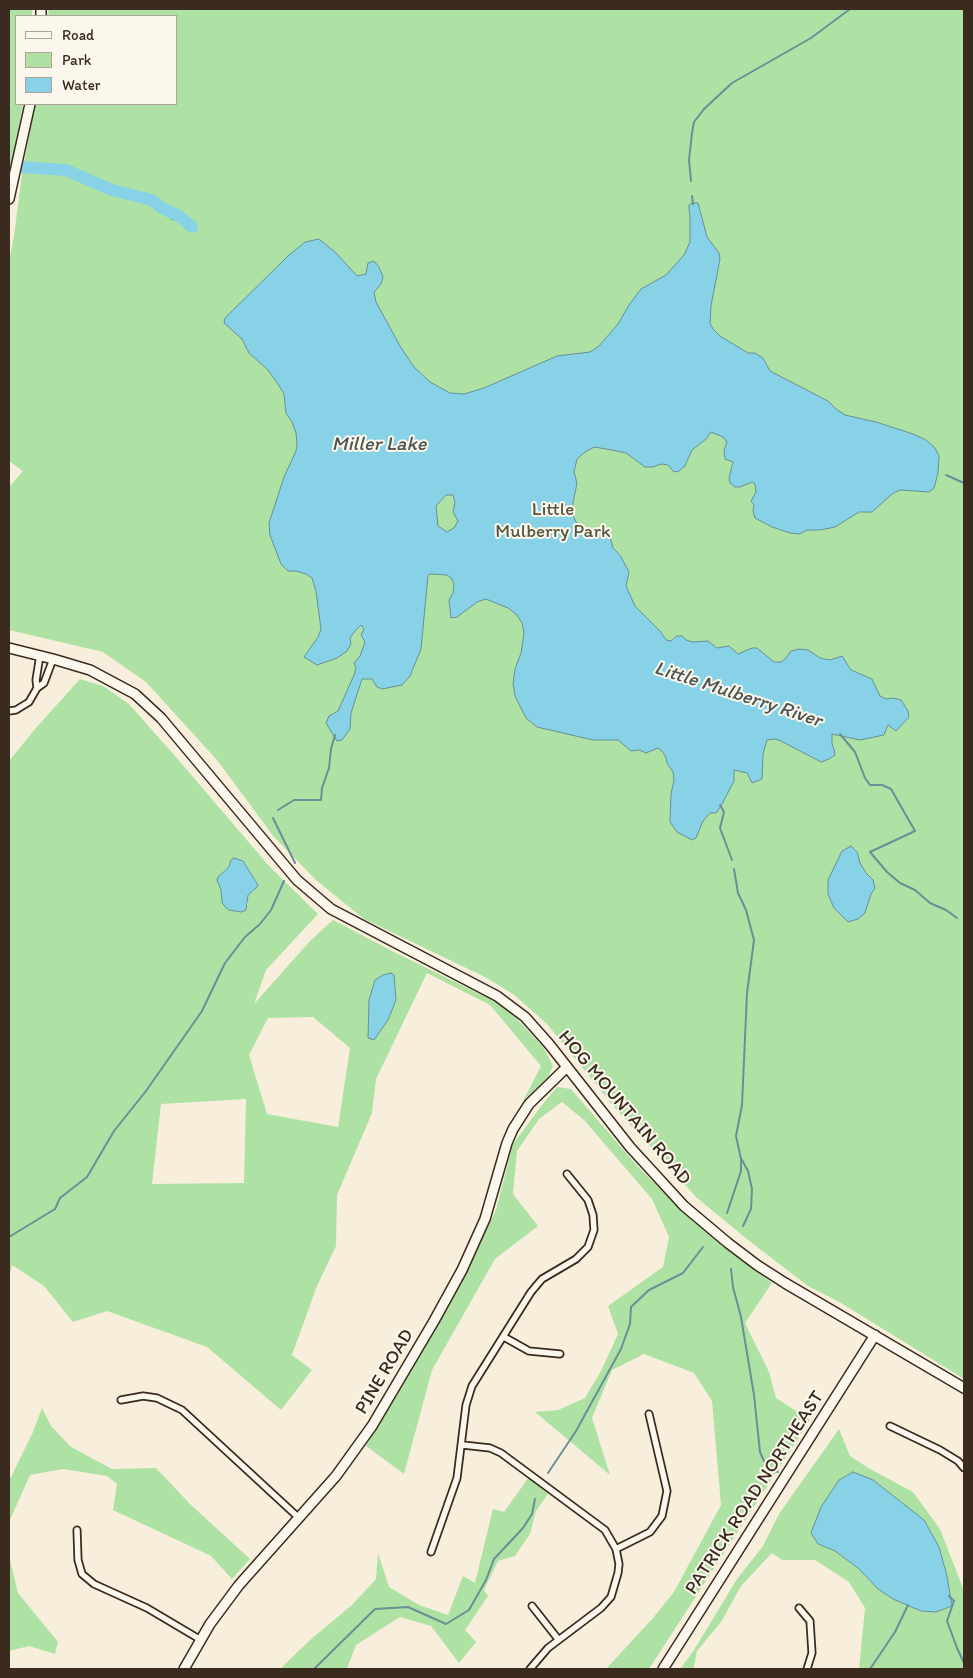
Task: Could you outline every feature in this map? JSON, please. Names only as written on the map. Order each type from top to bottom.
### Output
[{"type":"street","points":[[9,199],[30,105]]},
{"type":"street","name":"HOG MOUNTAIN ROAD","points":[[9,648],[90,670],[135,694],[161,718],[297,880],[331,909],[497,996],[525,1018],[567,1067],[630,1147],[684,1206],[728,1243],[757,1265],[964,1388]]},
{"type":"street","points":[[37,688],[36,680],[40,655]]},
{"type":"street","points":[[9,711],[16,710],[29,702],[37,688],[44,683],[53,659]]},
{"type":"street","name":"PINE ROAD","points":[[184,1669],[210,1624],[239,1585],[336,1476],[372,1426],[434,1322],[462,1270],[484,1219],[513,1129],[529,1104],[567,1067]]},
{"type":"street","points":[[431,1552],[457,1478],[466,1405],[472,1386],[504,1337],[530,1292],[542,1279],[576,1259],[588,1247],[594,1230],[593,1214],[588,1200],[567,1174]]},
{"type":"street","name":"PATRICK ROAD NORTHEAST","points":[[663,1669],[875,1335]]},
{"type":"street","points":[[504,1337],[529,1351],[560,1354]]},
{"type":"street","points":[[121,1400],[143,1396],[157,1398],[182,1410],[299,1518]]},
{"type":"street","points":[[616,1549],[650,1532],[662,1516],[667,1491],[650,1414]]},
{"type":"street","points":[[890,1426],[940,1450],[958,1461],[964,1468]]},
{"type":"street","points":[[462,1444],[490,1448],[501,1453],[605,1530],[616,1549],[618,1573],[611,1597],[597,1611],[558,1639],[530,1669]]},
{"type":"street","points":[[77,1530],[78,1560],[82,1574],[94,1584],[147,1608],[201,1640]]},
{"type":"street","points":[[532,1606],[558,1639]]},
{"type":"street","points":[[799,1608],[810,1621],[812,1653],[807,1669]]},
{"type":"green space","points":[[9,9],[32,9],[32,15],[15,15],[15,105],[23,105],[9,177]]},
{"type":"green space","name":"Little Mulberry Park","points":[[48,9],[964,9],[964,1379],[841,1303],[808,1286],[696,1197],[616,1109],[546,1023],[513,994],[485,977],[364,919],[316,880],[274,837],[217,760],[146,682],[103,652],[9,630],[9,487],[23,471],[9,461],[9,261],[35,105],[178,105],[178,15],[49,15]]},
{"type":"green space","points":[[80,679],[103,686],[129,704],[269,866],[318,914],[266,970],[254,1004],[310,941],[333,920],[496,1002],[514,1016],[544,1048],[553,1066],[548,1077],[523,1101],[541,1066],[490,1005],[427,973],[376,1079],[372,1113],[337,1195],[336,1246],[317,1286],[292,1355],[312,1370],[281,1410],[207,1347],[107,1311],[73,1322],[44,1286],[12,1265],[9,1278],[9,761]],"holes":[[[231,860],[245,864],[258,885],[248,895],[248,905],[225,907],[222,902],[221,874],[229,867]],[[313,1017],[350,1048],[338,1127],[267,1114],[249,1055],[268,1018]],[[246,1099],[244,1183],[152,1184],[161,1104]]]},
{"type":"green space","points":[[557,1087],[571,1089],[639,1168],[694,1222],[772,1283],[745,1323],[769,1372],[776,1398],[810,1420],[649,1669],[606,1669],[674,1592],[721,1505],[712,1401],[694,1373],[644,1354],[612,1370],[592,1418],[610,1475],[535,1412],[558,1410],[585,1398],[601,1371],[618,1334],[608,1306],[663,1267],[669,1237],[652,1199],[584,1120],[562,1102],[539,1119],[517,1151],[513,1194],[538,1226],[495,1259],[432,1370],[404,1474],[366,1446],[461,1284],[496,1210],[513,1144]]},
{"type":"green space","points":[[42,1408],[51,1426],[71,1447],[112,1469],[156,1468],[190,1504],[250,1559],[232,1579],[211,1556],[113,1510],[117,1484],[107,1476],[63,1469],[30,1475],[9,1522],[9,1481],[33,1432]]},
{"type":"green space","points":[[839,1429],[850,1456],[913,1492],[940,1529],[964,1591],[964,1669],[859,1669],[865,1608],[849,1582],[815,1560],[782,1560],[772,1553],[741,1586],[721,1622],[697,1651],[694,1667],[692,1669],[680,1669],[694,1650],[737,1579],[763,1546],[779,1514]],"holes":[[[815,1527],[939,1547],[947,1576],[952,1606],[936,1612],[921,1611],[893,1599],[878,1589],[858,1568],[835,1551],[818,1544],[812,1533]]]},
{"type":"green space","points":[[529,1477],[548,1494],[536,1511],[530,1534],[515,1556],[498,1561],[484,1590],[488,1596],[465,1630],[476,1642],[459,1663],[431,1626],[400,1617],[356,1645],[347,1669],[280,1669],[310,1640],[352,1605],[376,1579],[378,1553],[389,1587],[419,1605],[448,1615],[463,1576],[475,1583],[493,1509],[504,1512]]},
{"type":"green space","points":[[9,1555],[18,1593],[58,1642],[55,1654],[29,1646],[9,1651]]},
{"type":"water","name":"Miller Lake","points":[[698,203],[707,237],[719,253],[720,259],[711,306],[710,324],[714,330],[720,336],[748,353],[755,353],[763,358],[770,371],[828,401],[845,415],[876,422],[926,440],[935,448],[939,456],[938,473],[934,488],[929,492],[900,490],[892,494],[872,512],[859,512],[835,527],[807,530],[800,534],[790,533],[772,527],[755,518],[754,505],[751,501],[756,492],[755,484],[752,482],[735,487],[730,483],[729,478],[733,462],[725,459],[724,450],[727,442],[723,437],[711,432],[706,439],[692,450],[685,466],[679,471],[674,472],[668,465],[661,464],[645,467],[626,453],[594,447],[585,452],[577,459],[574,472],[577,483],[572,512],[575,520],[580,528],[587,533],[608,529],[613,548],[620,555],[629,572],[626,586],[635,606],[660,631],[666,640],[671,641],[677,636],[682,636],[686,640],[693,642],[708,641],[717,648],[729,646],[738,654],[752,648],[757,648],[774,662],[781,662],[791,651],[799,649],[808,650],[820,658],[830,660],[842,656],[851,670],[872,679],[880,696],[886,699],[901,700],[908,711],[909,717],[896,731],[888,725],[884,735],[860,740],[832,734],[835,755],[821,762],[779,740],[767,740],[763,754],[762,779],[752,783],[747,773],[734,770],[734,781],[721,806],[716,813],[710,813],[703,821],[696,838],[692,840],[677,832],[670,822],[671,794],[674,780],[673,772],[663,752],[658,748],[646,753],[639,750],[631,751],[618,740],[593,740],[537,727],[526,718],[515,696],[513,684],[515,669],[521,653],[524,633],[522,623],[517,615],[508,608],[486,599],[477,602],[457,617],[451,618],[449,600],[453,593],[454,584],[447,575],[430,574],[428,576],[421,649],[410,676],[402,685],[382,689],[377,687],[372,679],[362,679],[351,713],[350,729],[342,740],[337,741],[326,723],[329,716],[338,711],[354,675],[356,668],[354,663],[360,656],[365,642],[361,635],[364,629],[361,625],[355,631],[350,638],[351,644],[347,651],[337,658],[317,665],[304,657],[318,637],[321,629],[316,591],[312,578],[296,571],[288,571],[281,564],[270,535],[269,523],[284,477],[296,451],[296,433],[286,413],[284,394],[278,384],[268,370],[249,353],[242,339],[224,323],[225,318],[288,256],[305,242],[319,239],[336,253],[357,276],[366,274],[368,263],[374,261],[383,277],[381,284],[374,292],[376,302],[414,367],[430,382],[450,393],[464,394],[484,388],[557,356],[590,352],[599,346],[618,324],[641,289],[666,275],[684,255],[690,242],[689,205]],"holes":[[[446,495],[453,495],[455,502],[453,512],[458,521],[454,528],[447,532],[438,526],[436,506]]]},
{"type":"water","points":[[174,211],[190,223],[192,227],[190,229],[187,230],[180,222],[171,219],[171,213]]},
{"type":"water","points":[[851,846],[857,852],[860,863],[866,873],[873,880],[875,888],[865,913],[858,919],[848,922],[834,908],[828,894],[828,880],[842,851]]},
{"type":"water","points":[[234,858],[243,861],[258,885],[248,895],[246,910],[241,912],[229,910],[225,907],[217,880],[229,867],[231,860]]},
{"type":"water","points":[[391,973],[394,975],[396,1000],[388,1020],[374,1040],[368,1038],[369,1000],[375,980]]},
{"type":"water","points":[[853,1472],[873,1480],[924,1520],[939,1547],[947,1576],[952,1606],[936,1612],[921,1611],[893,1599],[878,1589],[858,1568],[835,1551],[818,1544],[811,1533],[821,1507],[839,1480]]},
{"type":"waterway","points":[[691,181],[689,160],[692,133],[694,122],[704,109],[732,83],[811,38],[850,9]]},
{"type":"waterway","name":"Little Mulberry River","points":[[21,167],[66,170],[112,190],[152,200],[162,208],[179,216],[192,227]]},
{"type":"waterway","points":[[692,196],[693,204]]},
{"type":"waterway","points":[[946,475],[964,483]]},
{"type":"waterway","name":"Little Mulberry River","points":[[840,734],[855,752],[865,778],[870,785],[882,785],[891,789],[915,831],[870,852],[887,872],[900,883],[915,890],[930,903],[946,910],[957,918]]},
{"type":"waterway","points":[[278,810],[294,800],[321,800],[322,788],[329,768],[335,735]]},
{"type":"waterway","points":[[720,805],[724,812],[720,828],[732,860]]},
{"type":"waterway","points":[[273,818],[295,863]]},
{"type":"waterway","points":[[727,1213],[741,1171],[741,1159],[736,1136],[742,1105],[747,993],[754,940],[746,910],[738,893],[734,869]]},
{"type":"waterway","points":[[9,1237],[55,1209],[60,1198],[87,1177],[114,1131],[146,1091],[202,1011],[225,963],[245,937],[260,924],[271,910],[284,881]]},
{"type":"waterway","points":[[742,1160],[748,1171],[752,1189],[751,1209],[743,1226]]},
{"type":"waterway","points":[[548,1473],[576,1431],[621,1349],[630,1324],[631,1307],[649,1290],[683,1273],[703,1247]]},
{"type":"waterway","points":[[731,1269],[754,1395],[760,1452],[770,1469],[778,1472]]},
{"type":"waterway","points":[[314,1669],[375,1609],[408,1607],[446,1624],[469,1610],[486,1580],[494,1559],[523,1528],[532,1514],[535,1499]]},
{"type":"waterway","points":[[949,1596],[954,1601],[947,1621],[964,1663]]},
{"type":"waterway","points":[[870,1669],[895,1632],[908,1605]]}]
